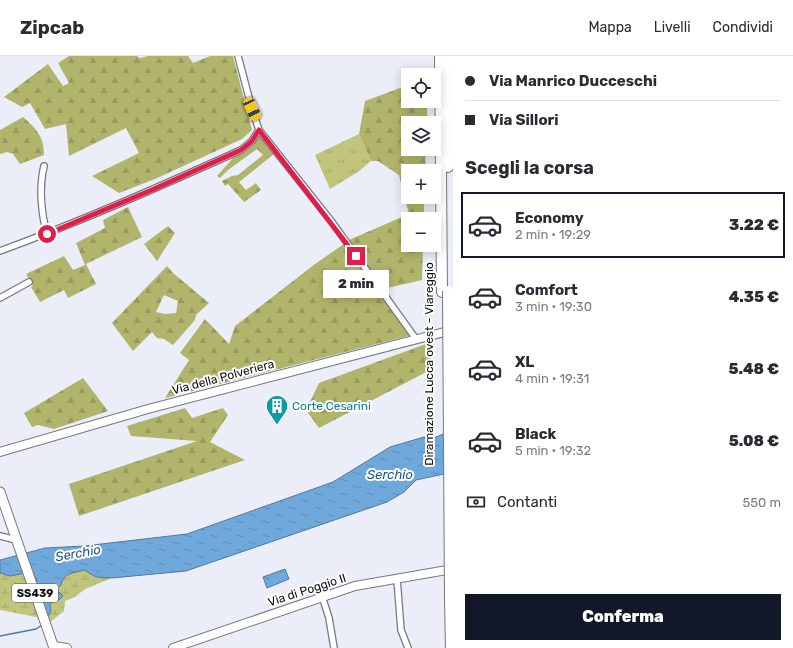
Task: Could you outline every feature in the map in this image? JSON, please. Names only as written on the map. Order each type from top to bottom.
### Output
[{"type":"highway","name":"Diramazione Lucca ovest - Viareggio","points":[[440,56],[445,292],[447,599],[444,648]]},
{"type":"highway","name":"Diramazione Lucca ovest - Viareggio","points":[[445,292],[448,56]]},
{"type":"highway","name":"Diramazione Lucca ovest - Viareggio","points":[[447,599],[451,648]]},
{"type":"main road","name":"SS439","points":[[0,492],[53,647]]},
{"type":"street","points":[[238,56],[259,130],[336,229],[416,339]]},
{"type":"street","points":[[0,251],[47,234],[154,189],[241,150],[252,141],[259,130]]},
{"type":"street","points":[[44,166],[41,177],[42,204],[47,234]]},
{"type":"street","points":[[0,298],[30,282]]},
{"type":"street","name":"Via della Polveriera","points":[[0,452],[148,409],[453,330]]},
{"type":"street","points":[[0,536],[16,540]]},
{"type":"street","name":"Via di Poggio II","points":[[173,648],[355,586],[453,569]]},
{"type":"street","points":[[397,579],[401,630],[408,648]]},
{"type":"street","points":[[322,596],[329,618],[334,648]]},
{"type":"street","points":[[53,647],[67,648]]},
{"type":"green space","points":[[69,56],[137,56],[140,58],[148,56],[188,56],[193,63],[210,56],[233,56],[252,130],[242,139],[155,179],[119,193],[92,176],[139,153],[126,128],[69,156],[66,124],[45,129],[30,103],[22,107],[4,97],[48,64],[63,86],[69,83],[58,63]]},
{"type":"green space","points":[[401,88],[401,108],[427,108],[427,116],[401,116],[401,156],[426,156],[425,164],[401,164],[401,183],[399,175],[378,161],[371,161],[359,134],[365,101]]},
{"type":"green space","points":[[23,117],[39,134],[43,143],[44,155],[20,164],[13,154],[7,152],[0,154],[0,130]]},
{"type":"green space","points":[[359,134],[371,161],[358,172],[330,189],[315,155]]},
{"type":"green space","points":[[260,136],[274,154],[239,182],[246,190],[256,183],[261,190],[244,202],[228,184],[225,186],[222,181],[238,175],[263,155],[257,149],[228,170],[220,178],[217,176],[233,158]]},
{"type":"green space","points":[[406,204],[424,204],[424,212],[408,212]]},
{"type":"green space","points":[[128,207],[142,237],[86,264],[96,284],[68,298],[64,290],[40,302],[31,287],[33,286],[26,274],[64,256],[73,270],[85,265],[76,243],[105,228],[103,220]]},
{"type":"green space","points":[[401,217],[401,252],[423,252],[422,280],[383,289],[416,334],[165,398],[189,360],[180,353],[205,319],[229,344],[235,326],[315,264],[351,239]]},
{"type":"green space","points":[[168,226],[175,233],[157,261],[144,244]]},
{"type":"green space","points":[[167,266],[173,273],[209,303],[196,315],[195,320],[173,345],[164,339],[157,338],[152,332],[133,351],[112,323]],"holes":[[[164,295],[178,301],[176,313],[165,314],[156,312]]]},
{"type":"green space","points":[[426,344],[434,368],[319,428],[306,410],[319,383]]},
{"type":"green space","points":[[83,378],[108,411],[54,429],[38,425],[32,427],[24,413]]},
{"type":"green space","points":[[185,408],[192,418],[223,408],[228,415],[210,442],[245,460],[79,516],[69,484],[197,441],[131,436],[127,426]]},
{"type":"green space","points":[[84,570],[96,577],[112,578],[85,589],[75,597],[65,601],[64,611],[49,623],[47,619],[0,610],[0,573],[10,576],[30,572],[36,578],[37,582],[33,585],[45,594],[43,597],[36,597],[50,605],[52,602],[59,600],[57,588],[61,585],[64,578],[69,574]]},
{"type":"water","name":"Serchio","points":[[453,430],[453,472],[416,480],[404,492],[387,502],[186,571],[112,578],[96,577],[84,570],[72,573],[64,578],[61,585],[57,588],[57,592],[63,596],[59,600],[52,602],[50,605],[51,611],[47,619],[35,597],[43,597],[45,594],[33,586],[37,582],[36,578],[31,572],[10,576],[0,573],[0,560],[45,548],[84,546],[187,534],[333,482],[390,447],[424,437],[434,438]]},
{"type":"water","points":[[285,569],[289,579],[267,588],[263,577]]},
{"type":"waterway","points":[[0,636],[36,629],[42,625]]},
{"type":"place","name":"Corte Cesarini","points":[[277,426]]},
{"type":"route","points":[[47,234],[154,189],[241,150],[252,141],[259,130],[332,222],[356,256]]}]
